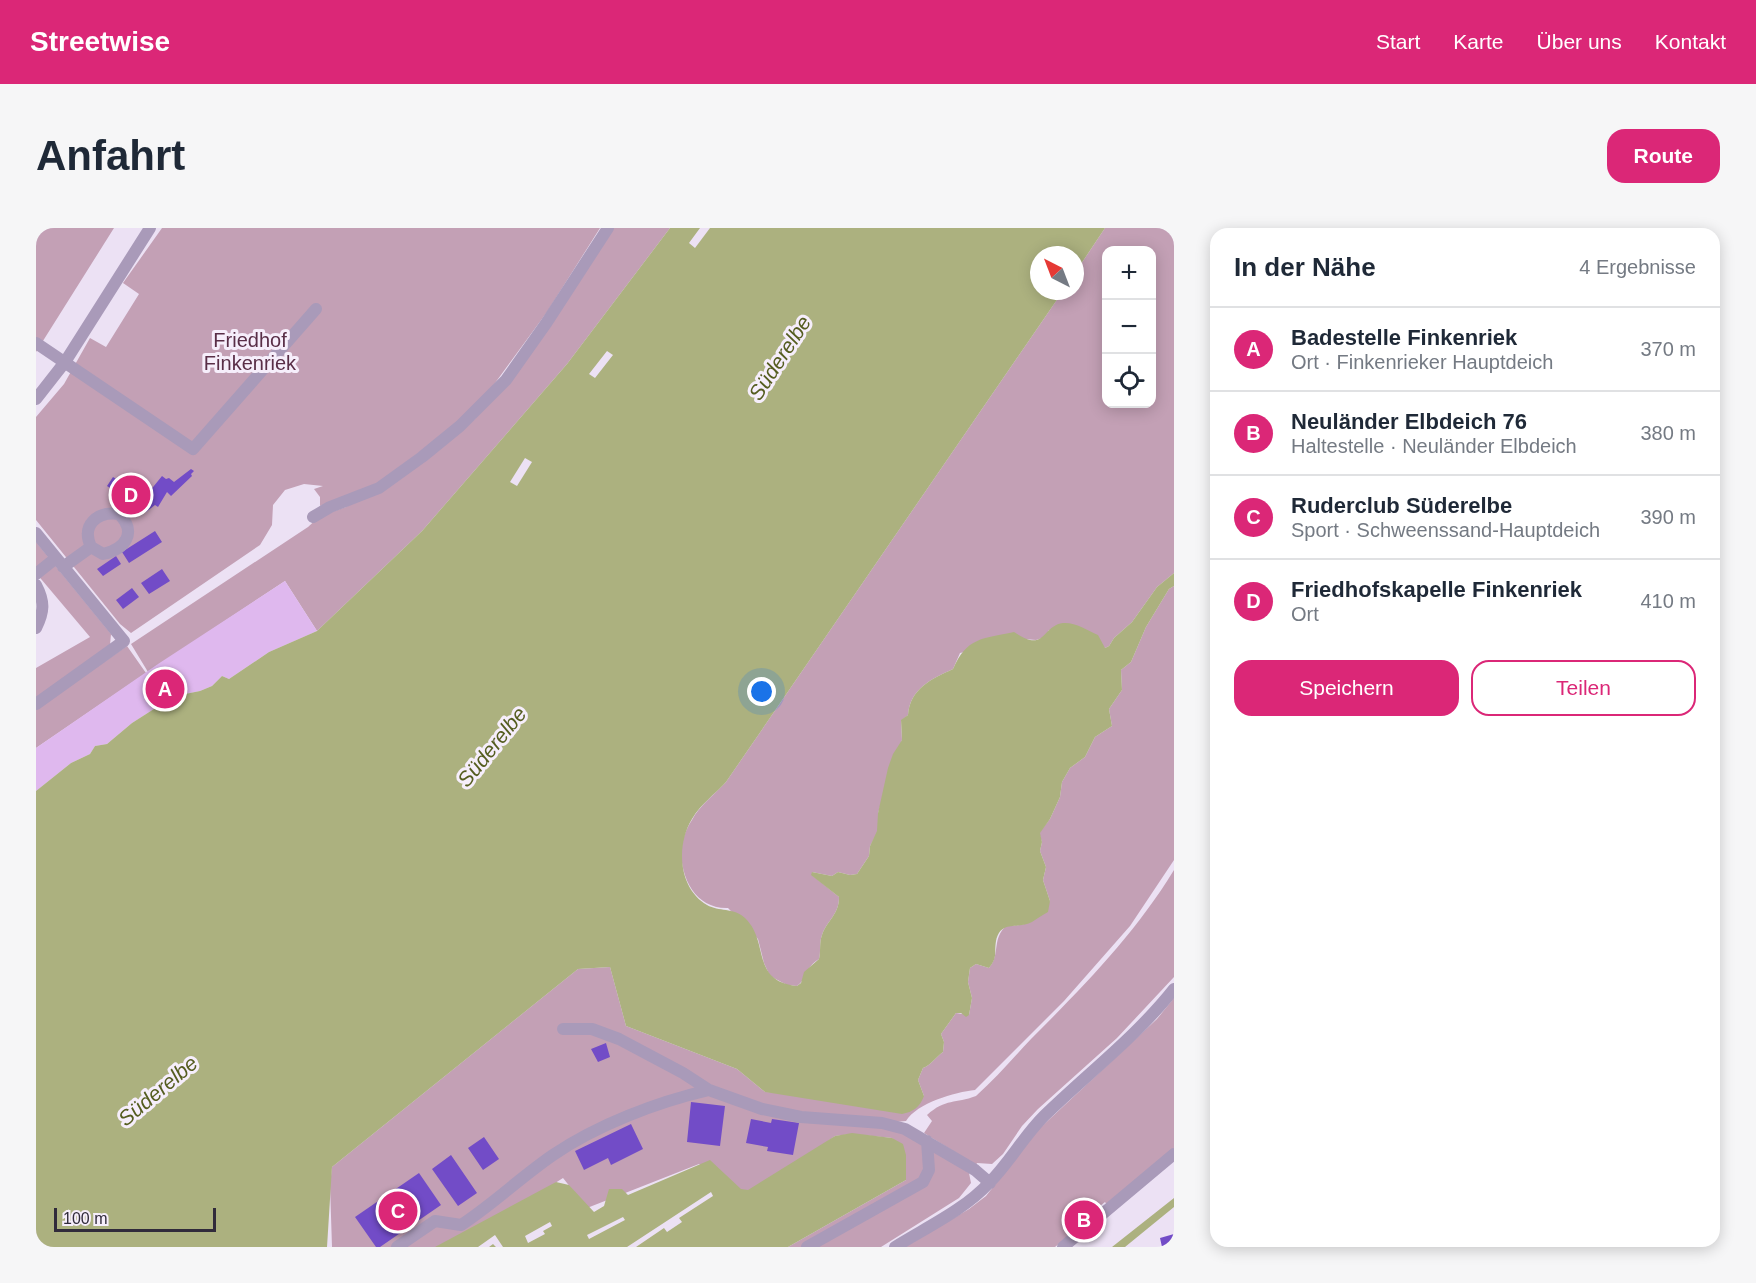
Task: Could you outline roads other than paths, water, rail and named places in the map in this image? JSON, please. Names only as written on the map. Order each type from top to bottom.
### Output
[{"type":"street","points":[[36,399],[64,362],[150,228]]},
{"type":"street","points":[[313,517],[330,507],[379,488],[460,426],[506,380],[608,228]]},
{"type":"street","points":[[36,343],[193,449],[316,309]]},
{"type":"street","points":[[36,533],[124,641],[36,704]]},
{"type":"street","points":[[36,574],[91,547]]},
{"type":"street","points":[[36,585],[44,604],[36,628]]},
{"type":"street","points":[[896,1247],[968,1202],[990,1183],[1030,1130],[1140,1028],[1174,989]]},
{"type":"street","points":[[563,1029],[592,1029],[619,1039],[683,1073],[709,1090],[762,1109],[801,1117],[882,1123],[905,1129],[975,1170],[990,1183]]},
{"type":"street","points":[[398,1247],[435,1221],[461,1225],[553,1155],[623,1117],[709,1090]]},
{"type":"street","points":[[807,1247],[923,1182],[929,1170],[927,1141]]},
{"type":"street","points":[[1066,1246],[1174,1154]]},
{"type":"water","name":"Süderelbe","points":[[670,228],[1105,228],[1084,260],[1084,246],[1030,246],[1030,300],[1057,300],[726,782],[695,814],[687,829],[682,853],[685,877],[697,897],[707,905],[736,912],[745,918],[757,938],[766,969],[782,983],[797,986],[801,983],[804,972],[819,959],[822,935],[835,913],[839,897],[811,875],[812,872],[832,876],[838,872],[857,874],[869,856],[870,846],[877,831],[878,813],[888,768],[902,740],[901,720],[908,715],[917,692],[930,681],[953,669],[970,645],[984,638],[1014,632],[1024,638],[1038,640],[1056,625],[1067,623],[1098,635],[1105,648],[1132,622],[1157,587],[1174,573],[1174,586],[1169,589],[1146,627],[1131,662],[1121,670],[1122,690],[1109,709],[1112,726],[1095,737],[1085,757],[1070,768],[1062,782],[1060,797],[1050,819],[1040,833],[1042,842],[1040,851],[1046,867],[1043,880],[1050,901],[1048,912],[1032,922],[1006,927],[998,934],[995,958],[989,968],[976,964],[970,968],[968,982],[972,998],[969,1015],[966,1017],[961,1013],[956,1013],[941,1034],[944,1042],[943,1052],[923,1068],[918,1080],[924,1096],[916,1108],[906,1113],[765,1092],[737,1069],[626,1026],[610,967],[578,969],[332,1167],[327,1247],[36,1247],[36,791],[71,763],[90,754],[95,746],[107,744],[132,723],[157,707],[185,694],[212,686],[222,676],[229,679],[269,652],[317,631],[422,531],[567,364]]},
{"type":"water","points":[[852,1133],[892,1138],[903,1144],[906,1155],[906,1180],[788,1247],[435,1247],[556,1182],[569,1185],[594,1212],[604,1206],[609,1189],[622,1189],[628,1195],[710,1160],[741,1189],[748,1190],[835,1136]]},
{"type":"water","points":[[1174,1198],[1174,1207],[1125,1247],[1112,1247]]},
{"type":"place","name":"Friedhofskapelle Finkenriek","points":[[131,495]]},
{"type":"place","name":"Badestelle Finkenriek","points":[[165,689]]},
{"type":"place","name":"Ruderclub Süderelbe","points":[[398,1211]]},
{"type":"place","name":"Neuländer Elbdeich 76","points":[[1084,1220]]},
{"type":"park label","name":"Friedhof Finkenriek","points":[[250,352]]}]
